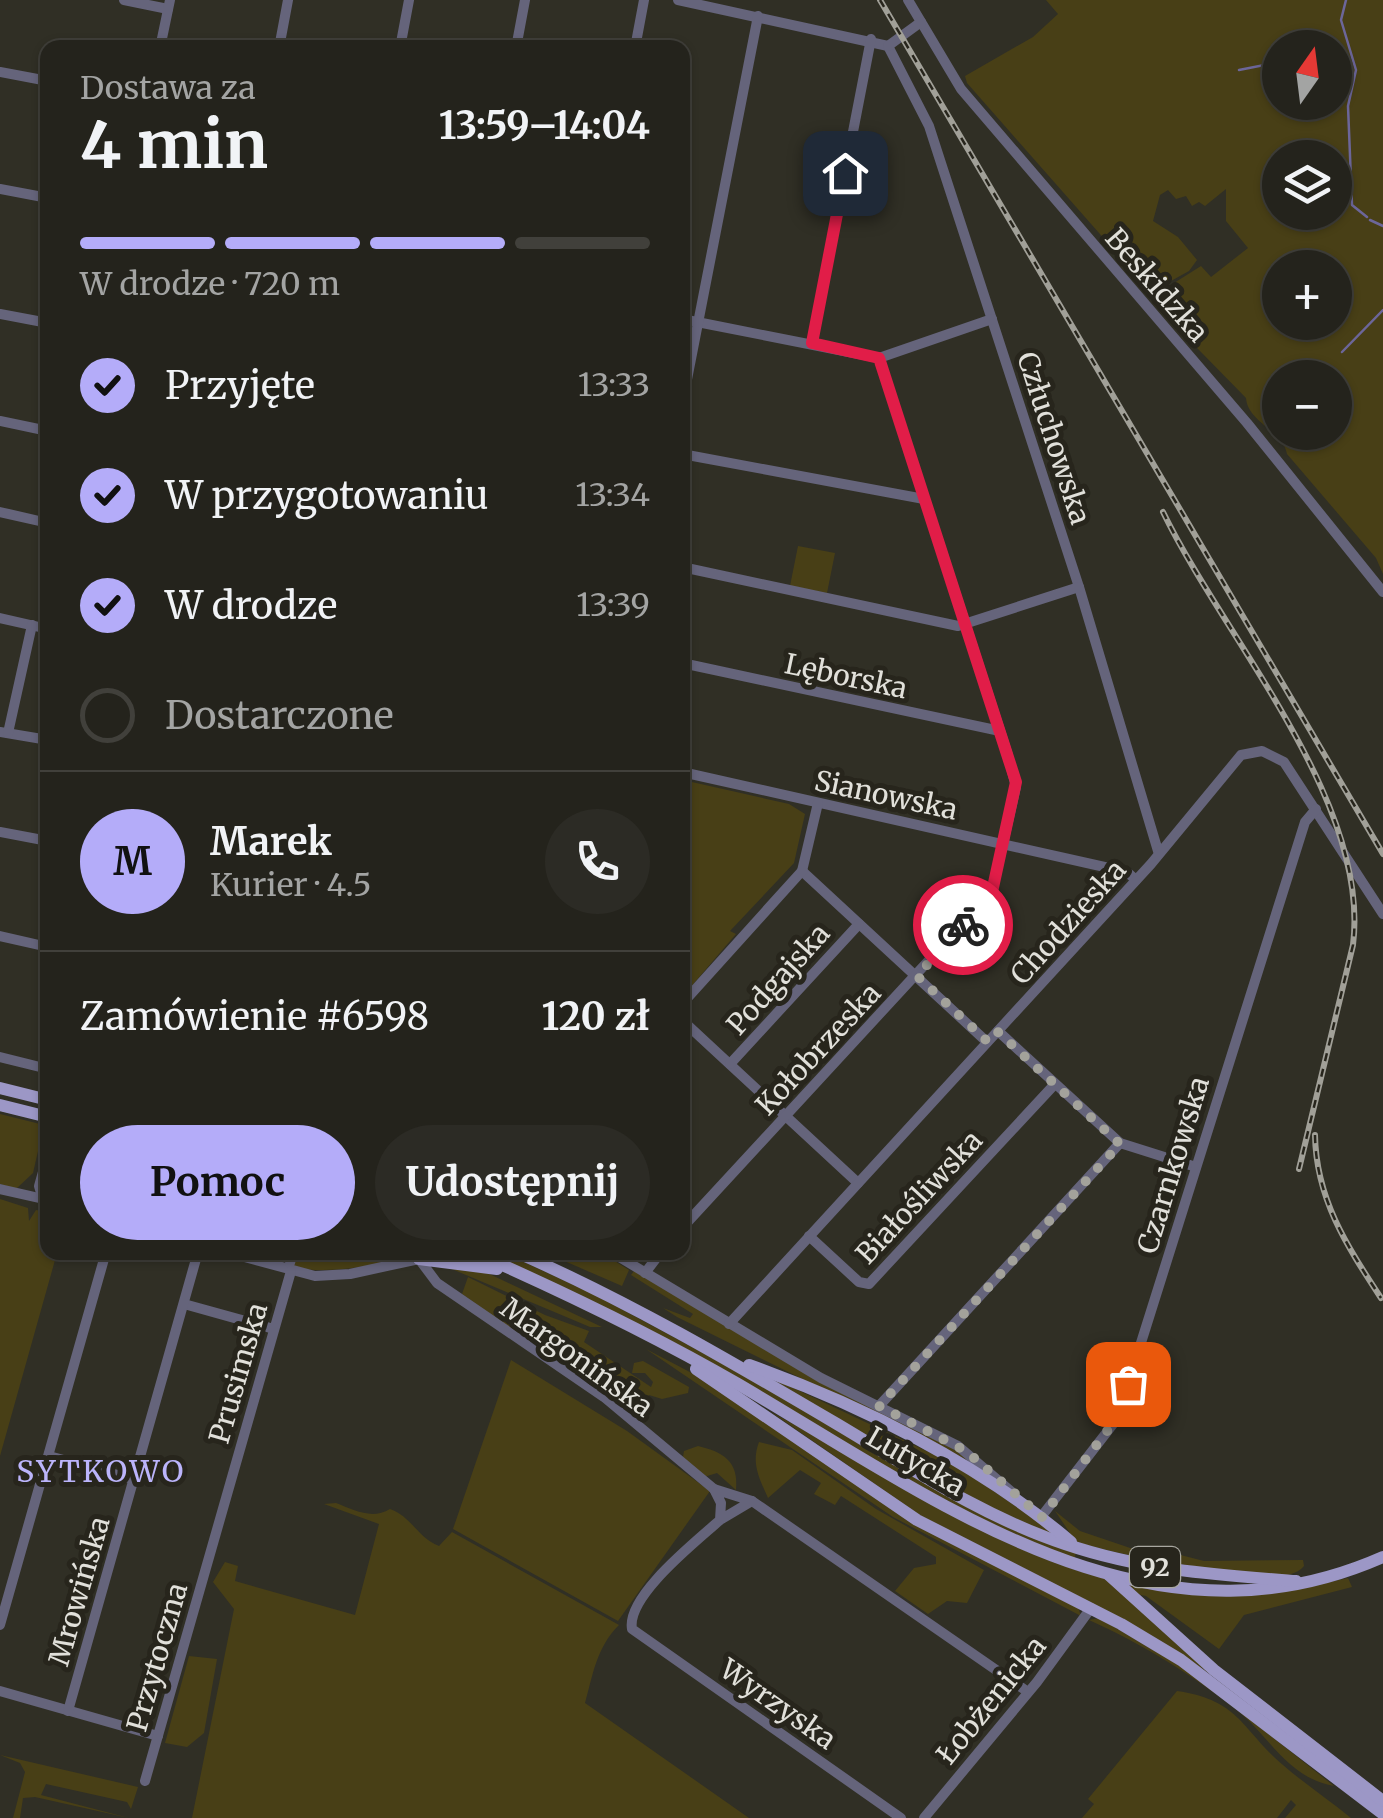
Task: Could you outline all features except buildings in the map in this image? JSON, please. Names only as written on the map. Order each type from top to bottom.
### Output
[{"type":"main road","points":[[0,1088],[40,1098]]},
{"type":"main road","points":[[0,1105],[40,1115]]},
{"type":"main road","points":[[426,1260],[524,1274]]},
{"type":"main road","name":"92","points":[[492,1260],[641,1331]]},
{"type":"main road","name":"92","points":[[533,1260],[718,1354]]},
{"type":"main road","points":[[641,1331],[917,1520],[1090,1608],[1190,1666],[1383,1814]]},
{"type":"main road","name":"Lutycka","points":[[641,1331],[951,1510],[1033,1550],[1114,1576],[1188,1588],[1250,1592],[1304,1582],[1383,1557]]},
{"type":"main road","points":[[718,1354],[935,1449],[1017,1498],[1214,1670],[1383,1801]]},
{"type":"main road","name":"Lutycka","points":[[718,1354],[952,1492],[1038,1535],[1099,1555],[1169,1570],[1232,1579],[1304,1582]]},
{"type":"street","points":[[124,0],[169,4],[162,40]]},
{"type":"street","points":[[280,40],[288,0]]},
{"type":"street","points":[[402,40],[409,0]]},
{"type":"street","points":[[517,40],[524,0]]},
{"type":"street","points":[[636,40],[644,0]]},
{"type":"street","points":[[678,0],[871,39],[888,46],[921,22]]},
{"type":"street","name":"Beskidzka","points":[[908,0],[961,89],[1247,423],[1383,592]]},
{"type":"street","points":[[690,368],[758,16]]},
{"type":"street","points":[[812,343],[871,39]]},
{"type":"street","name":"Człuchowska","points":[[888,46],[929,126],[1079,587],[1158,851]]},
{"type":"street","points":[[0,72],[40,80]]},
{"type":"street","points":[[0,188],[40,196]]},
{"type":"street","points":[[0,314],[40,322]]},
{"type":"street","points":[[690,320],[879,358],[992,319]]},
{"type":"street","name":"Kołobrzeska","points":[[690,1219],[992,892],[1016,786],[879,358]]},
{"type":"street","points":[[0,421],[40,429]]},
{"type":"street","points":[[690,456],[924,500]]},
{"type":"street","points":[[0,512],[40,521]]},
{"type":"street","points":[[690,570],[958,626],[1079,587]]},
{"type":"street","points":[[0,618],[40,628]]},
{"type":"street","points":[[32,626],[4,733],[40,739]]},
{"type":"street","name":"Lęborska","points":[[690,665],[1000,732]]},
{"type":"street","name":"Chodzieska","points":[[729,1324],[1136,880],[1231,762],[1252,751],[1268,752],[1284,762],[1383,914]]},
{"type":"street","name":"Sianowska","points":[[690,774],[1127,872],[1136,880]]},
{"type":"street","points":[[690,995],[802,871],[818,803]]},
{"type":"street","name":"Czarnkowska","points":[[1047,1522],[1117,1418],[1305,822],[1316,809]]},
{"type":"street","points":[[0,832],[40,840]]},
{"type":"street","points":[[802,871],[988,1042]]},
{"type":"street","name":"Podgajska","points":[[730,1064],[859,924]]},
{"type":"street","points":[[0,936],[40,945]]},
{"type":"street","points":[[690,1027],[858,1183]]},
{"type":"street","points":[[998,1032],[1120,1144],[1196,1167]]},
{"type":"street","points":[[0,1057],[40,1068]]},
{"type":"street","name":"Białośliwska","points":[[809,1236],[859,1282],[874,1281],[1054,1085]]},
{"type":"street","points":[[879,1406],[1120,1144]]},
{"type":"street","points":[[0,1189],[40,1198]]},
{"type":"street","points":[[0,1624],[104,1260]]},
{"type":"street","name":"Mrowińska","points":[[68,1711],[196,1260]]},
{"type":"street","points":[[291,1262],[332,1276],[414,1260]]},
{"type":"street","name":"Margonińska","points":[[420,1260],[437,1283],[604,1397],[714,1489],[752,1501],[1028,1692]]},
{"type":"street","points":[[624,1260],[832,1384],[966,1451],[1017,1498]]},
{"type":"street","points":[[645,1273],[654,1260]]},
{"type":"street","name":"Prusimska","points":[[213,1544],[291,1262]]},
{"type":"street","points":[[184,1304],[274,1329]]},
{"type":"street","points":[[49,1456],[136,1480]]},
{"type":"street","points":[[714,1489],[721,1503],[720,1520]]},
{"type":"street","points":[[720,1520],[752,1501]]},
{"type":"street","name":"Wyrzyska","points":[[720,1520],[648,1589],[631,1625],[901,1818]]},
{"type":"street","name":"Przytoczna","points":[[145,1781],[213,1544]]},
{"type":"street","name":"Łobżenicka","points":[[924,1818],[1028,1692],[1090,1608]]},
{"type":"street","points":[[0,1692],[158,1736]]},
{"type":"shaded area","points":[[1046,0],[1383,0],[1383,574],[1376,558],[1286,450],[1352,450],[1352,360],[1262,360],[1262,423],[1253,414],[1246,398],[1154,304],[1155,295],[1201,266],[1211,277],[1248,248],[1226,221],[1226,189],[1205,206],[1199,202],[1192,206],[1186,196],[1176,199],[1168,190],[1160,195],[1153,221],[1178,237],[1197,260],[1189,271],[1151,292],[967,83],[965,76],[1033,37],[1058,14]]},
{"type":"shaded area","points":[[798,546],[835,553],[827,593],[790,586]]},
{"type":"shaded area","points":[[690,782],[789,804],[805,814],[794,863],[730,931],[736,934],[690,988]]},
{"type":"shaded area","points":[[0,1114],[40,1124],[33,1173],[16,1189],[0,1184]]},
{"type":"shaded area","points":[[0,1199],[28,1208],[29,1221],[36,1210],[40,1211],[40,1260],[55,1260],[0,1456]]},
{"type":"shaded area","points":[[295,1260],[402,1260],[336,1270],[293,1267]]},
{"type":"shaded area","points":[[498,1260],[519,1260],[593,1294],[1076,1553],[1074,1560],[1020,1540]]},
{"type":"shaded area","points":[[562,1260],[613,1260],[629,1270],[622,1286]]},
{"type":"shaded area","points":[[447,1267],[481,1270],[602,1327],[590,1327]]},
{"type":"shaded area","points":[[634,1271],[818,1380],[932,1435],[983,1468],[677,1317],[663,1308],[690,1318],[693,1314],[631,1275]]},
{"type":"shaded area","points":[[468,1277],[545,1315],[589,1331],[584,1342],[651,1387],[653,1382],[645,1373],[632,1373],[634,1363],[643,1361],[689,1387],[688,1393],[662,1399],[649,1395],[636,1416],[462,1294]]},
{"type":"shaded area","points":[[646,1349],[705,1380],[946,1541],[1078,1607],[1081,1616],[893,1517]]},
{"type":"shaded area","points":[[511,1360],[627,1431],[710,1491],[618,1621],[453,1529]]},
{"type":"shaded area","points":[[766,1375],[954,1464],[1036,1520],[1070,1533],[1055,1511],[1080,1531],[1142,1552],[1157,1549],[1204,1561],[1303,1560],[1304,1566],[1288,1575],[1243,1574],[1134,1556],[1046,1532],[937,1481]]},
{"type":"shaded area","points":[[771,1412],[977,1528],[1043,1558],[1111,1580],[1182,1592],[1261,1592],[1348,1578],[1352,1587],[1244,1615],[1219,1649],[1146,1596],[1122,1591],[1383,1806],[1203,1669],[927,1520]]},
{"type":"shaded area","points":[[759,1442],[792,1450],[876,1509],[984,1570],[967,1603],[947,1601],[928,1614],[895,1591],[914,1568],[936,1564],[936,1557],[841,1496],[835,1505],[814,1494],[821,1483],[800,1470],[768,1498],[756,1464]]},
{"type":"shaded area","points":[[698,1446],[728,1459],[735,1472],[736,1490],[717,1473],[704,1477],[683,1457],[684,1451]]},
{"type":"shaded area","points":[[336,1503],[370,1514],[390,1509],[439,1546],[452,1532],[619,1625],[600,1652],[585,1703],[749,1818],[192,1818],[234,1609],[213,1582],[225,1562],[238,1566],[235,1581],[355,1615],[379,1524],[324,1504]]},
{"type":"shaded area","points":[[1099,1618],[1189,1671],[1334,1786],[1318,1782],[1292,1766],[1237,1710],[1202,1684],[1147,1649],[1089,1620]]},
{"type":"shaded area","points":[[189,1656],[217,1659],[204,1733],[187,1747],[165,1743]]},
{"type":"shaded area","points":[[1177,1691],[1198,1695],[1227,1709],[1283,1765],[1351,1818],[1285,1818],[1296,1805],[1291,1800],[1277,1818],[1082,1818],[1094,1804],[1088,1799]]},
{"type":"shaded area","points":[[0,1755],[138,1787],[131,1809],[127,1802],[46,1784],[41,1795],[129,1818],[35,1797],[23,1798],[20,1818],[13,1818],[25,1772],[20,1763]]},
{"type":"waterway","points":[[1346,0],[1341,20],[1356,70],[1348,106],[1352,205],[1367,217]]},
{"type":"waterway","points":[[1239,70],[1262,66]]},
{"type":"waterway","points":[[1370,220],[1383,226]]},
{"type":"waterway","points":[[1342,352],[1383,310]]},
{"type":"railway","points":[[880,0],[1383,854]]},
{"type":"railway","points":[[1163,512],[1317,778],[1339,834],[1353,890],[1353,945],[1299,1169]]},
{"type":"railway","points":[[1315,1135],[1327,1201],[1345,1240],[1381,1298]]},
{"type":"way so far","points":[[963,925],[917,976],[988,1042],[998,1032],[1120,1144],[879,1406],[966,1451],[1042,1517],[1117,1418],[1128,1384]]},
{"type":"district","name":"SYTKOWO","points":[[101,1471]]},
{"type":"route","points":[[845,173],[812,343],[879,358],[1016,782],[992,892],[963,925]]}]
